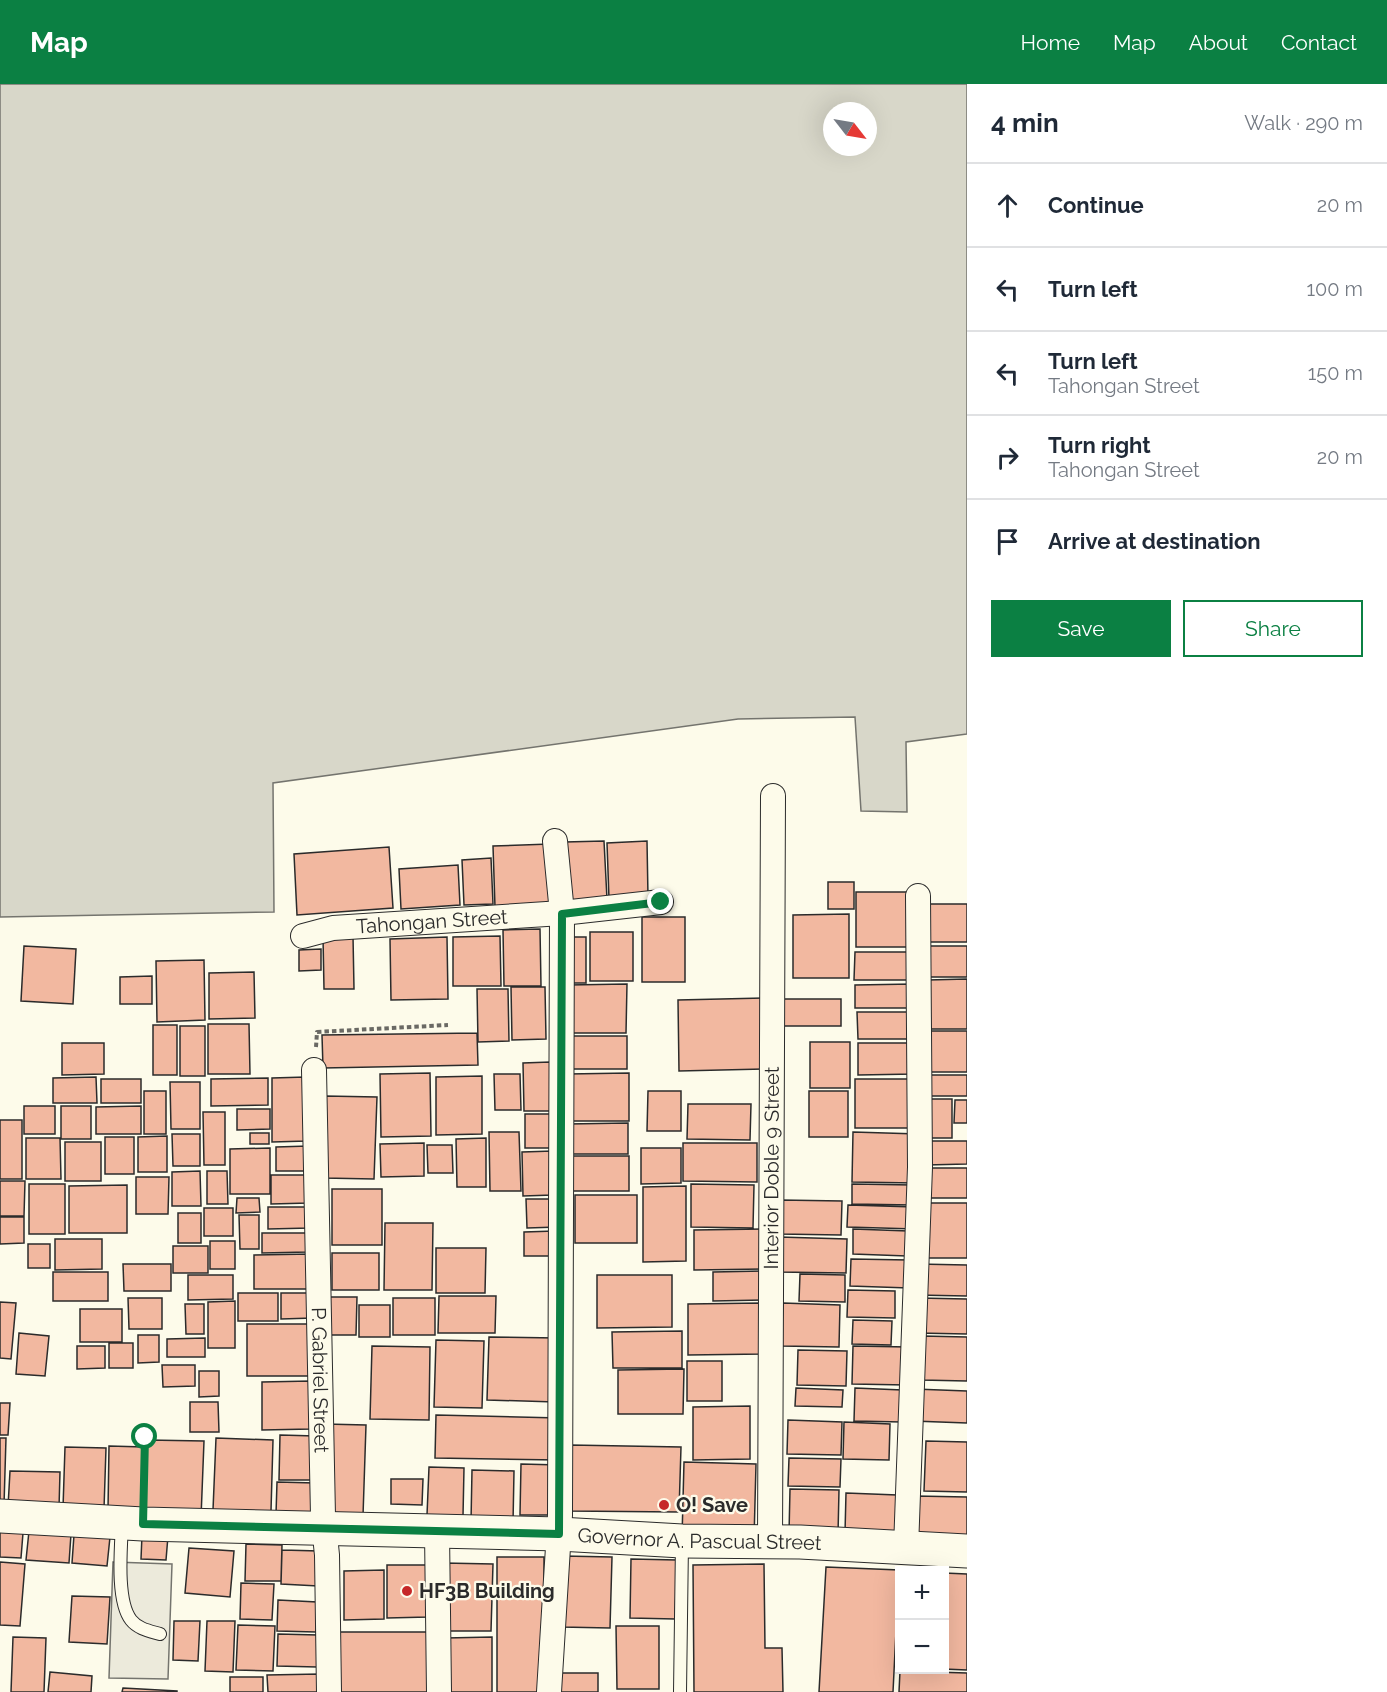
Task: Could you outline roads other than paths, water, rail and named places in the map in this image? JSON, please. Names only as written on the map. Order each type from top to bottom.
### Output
[{"type":"main road","name":"Governor A. Pascual Street","points":[[0,1516],[133,1524],[559,1534],[682,1541],[770,1542],[967,1551]]},
{"type":"street","name":"Interior Doble 9 Street","points":[[770,1542],[773,796]]},
{"type":"street","points":[[549,1692],[559,1534],[562,914],[555,841]]},
{"type":"street","points":[[906,1548],[920,1167],[918,896]]},
{"type":"street","name":"Tahongan Street","points":[[303,936],[342,927],[562,914],[661,902]]},
{"type":"street","name":"P. Gabriel Street","points":[[314,1070],[329,1692]]},
{"type":"street","points":[[437,1532],[439,1692]]},
{"type":"lane","points":[[133,1524],[122,1597],[130,1620],[141,1629],[160,1634]]},
{"type":"lane","points":[[680,1692],[682,1541]]},
{"type":"place","name":"O! Save","points":[[664,1505]]},
{"type":"place","name":"HF3B Building","points":[[407,1591]]}]
